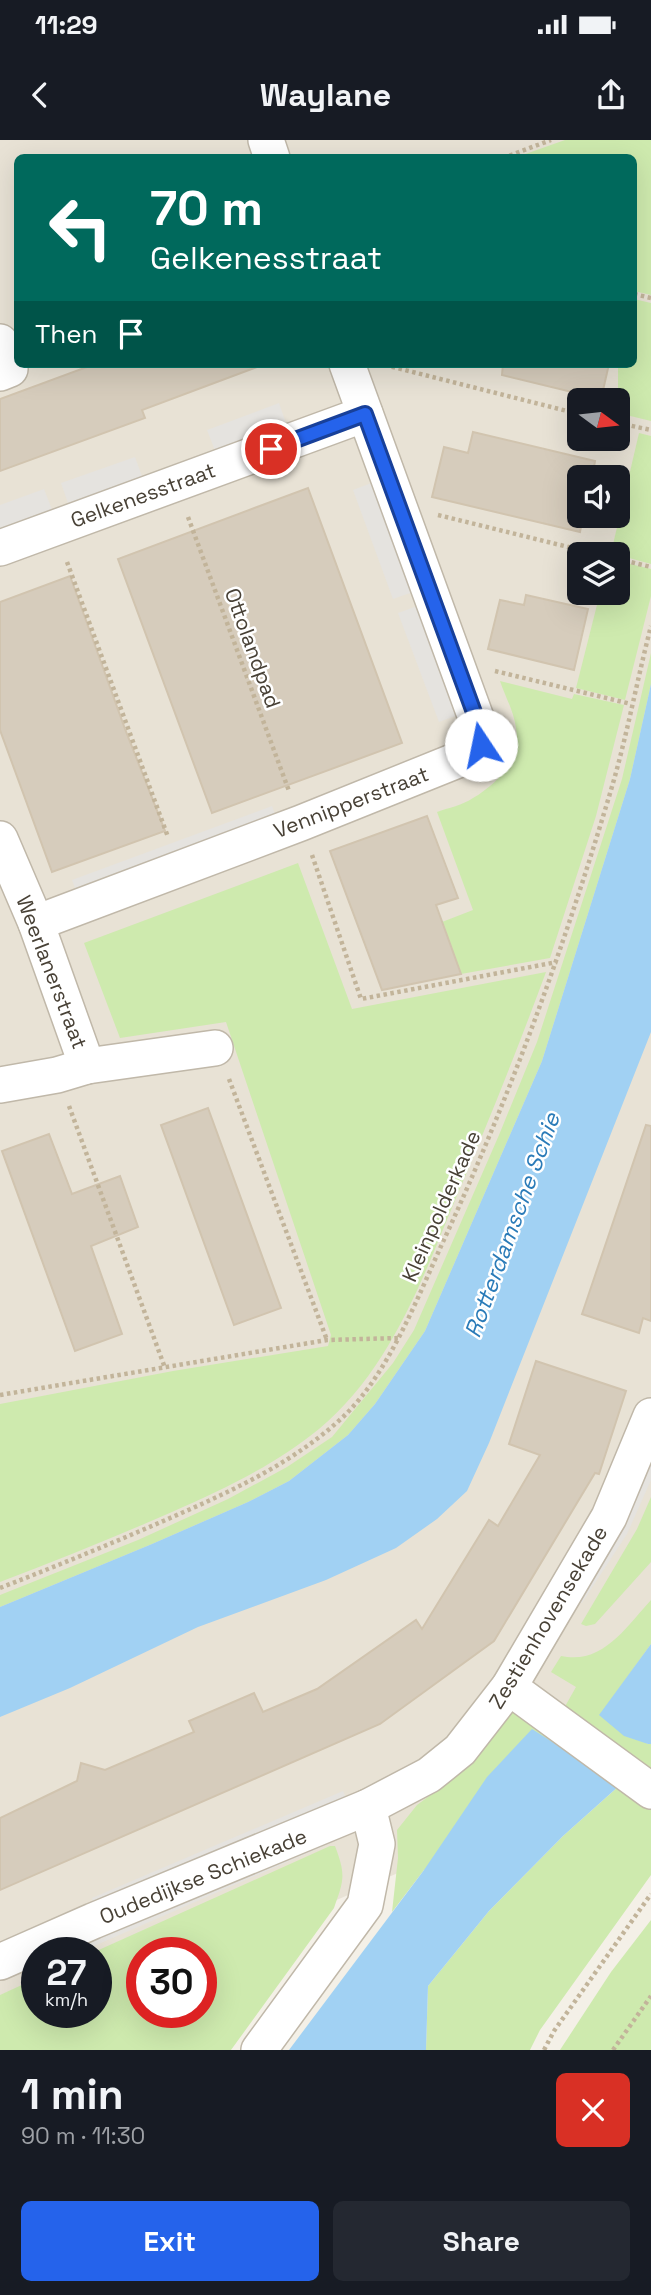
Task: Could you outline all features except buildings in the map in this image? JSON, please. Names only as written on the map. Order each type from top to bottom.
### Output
[{"type":"street","points":[[0,342],[9,369],[0,373]]},
{"type":"street","name":"Vennipperstraat","points":[[36,923],[301,823],[475,753],[483,737],[348,368]]},
{"type":"street","name":"Gelkenesstraat","points":[[0,548],[365,414]]},
{"type":"street","name":"Weerlanerstraat","points":[[0,839],[36,923],[72,1070]]},
{"type":"street","points":[[0,1084],[215,1048]]},
{"type":"street","name":"Zestienhovensekade","points":[[368,1807],[429,1775],[460,1750],[509,1687],[609,1517],[651,1416]]},
{"type":"street","points":[[509,1687],[643,1786]]},
{"type":"street","points":[[259,2050],[365,1905],[377,1844],[368,1807]]},
{"type":"street","name":"Oudedijkse Schiekade","points":[[0,1962],[368,1807]]},
{"type":"path","points":[[514,154],[551,140]]},
{"type":"path","points":[[397,368],[567,411]]},
{"type":"path","points":[[630,426],[651,430]]},
{"type":"path","name":"Ottolandpad","points":[[176,483],[301,823],[361,999],[557,962]]},
{"type":"path","points":[[400,506],[567,547]]},
{"type":"path","points":[[67,562],[169,837]]},
{"type":"path","points":[[630,562],[651,567]]},
{"type":"path","name":"Kleinpolderkade","points":[[0,1588],[79,1558],[225,1494],[295,1455],[345,1415],[376,1375],[399,1338],[481,1159],[557,962],[612,786],[651,626]]},
{"type":"path","points":[[457,662],[631,704]]},
{"type":"path","points":[[215,1048],[236,1094],[327,1340]]},
{"type":"path","points":[[72,1070],[165,1368]]},
{"type":"path","points":[[0,1387],[1,1395],[327,1340],[399,1338]]},
{"type":"path","points":[[544,2050],[554,2031],[651,1894]]},
{"type":"path","points":[[613,2050],[651,1996]]},
{"type":"shaded area","points":[[0,140],[651,140],[651,1692],[554,1804],[217,1953],[217,1937],[126,1937],[126,1953],[112,1953],[112,1937],[21,1937],[21,2028],[0,2049]]},
{"type":"shaded area","points":[[279,403],[287,426],[216,453],[207,430]]},
{"type":"shaded area","points":[[135,457],[143,479],[69,506],[61,483]]},
{"type":"shaded area","points":[[374,482],[416,591],[393,599],[353,490]]},
{"type":"shaded area","points":[[44,489],[53,512],[0,532],[0,505]]},
{"type":"shaded area","points":[[420,605],[461,714],[439,722],[398,613]]},
{"type":"shaded area","points":[[272,806],[275,814],[75,888],[72,880]]},
{"type":"shaded area","points":[[651,1458],[651,1480],[627,1534],[582,1603],[575,1599]]},
{"type":"shaded area","points":[[343,1791],[346,1798],[95,1906],[92,1898]]},
{"type":"shaded area","points":[[321,1839],[324,1846],[112,1938],[96,1937]]},
{"type":"green space","points":[[565,140],[651,140],[651,295],[637,292],[637,154],[525,154]]},
{"type":"green space","points":[[637,300],[651,303],[651,421],[630,416],[630,388],[618,388],[618,368],[637,368]]},
{"type":"green space","points":[[639,433],[651,436],[651,564],[630,558],[630,542],[614,542],[617,528],[630,528],[630,472]]},
{"type":"green space","points":[[630,564],[651,569],[651,596],[625,700],[576,688],[597,605],[630,605]]},
{"type":"green space","points":[[651,653],[651,684],[630,779],[542,1061],[425,1331],[375,1404],[348,1435],[289,1481],[152,1544],[0,1607],[0,1595],[138,1540],[228,1499],[287,1467],[332,1437],[393,1363],[414,1330],[537,1042],[622,779]]},
{"type":"green space","points":[[500,681],[572,699],[574,694],[624,705],[596,816],[550,958],[461,974],[442,922],[473,910],[437,812],[465,803],[482,792],[499,777],[511,760],[517,739],[516,728]]},
{"type":"green space","points":[[298,863],[352,1009],[546,972],[480,1142],[416,1292],[385,1352],[366,1380],[319,1429],[267,1465],[211,1494],[0,1582],[0,1404],[173,1371],[328,1346],[331,1335],[226,1022],[120,1038],[84,943]]},
{"type":"green space","points":[[651,1497],[651,1562],[595,1624],[581,1624],[637,1529]]},
{"type":"green space","points":[[651,1600],[651,1644],[600,1715],[651,1744],[651,1775],[563,1710],[576,1687],[551,1672],[561,1656],[589,1655],[612,1642]]},
{"type":"green space","points":[[513,1712],[542,1715],[651,1806],[651,1875],[540,2030],[530,2050],[426,2050],[428,1986],[489,1911],[563,1836],[619,1786],[424,1870],[392,1912],[398,1858],[397,1830],[417,1805],[471,1765]]},
{"type":"green space","points":[[335,1846],[342,1877],[334,1908],[231,2050],[0,2050],[0,1995],[21,1985],[21,2028],[112,2028],[112,1944],[126,1938],[126,2028],[217,2028],[217,1937],[128,1937]]},
{"type":"green space","points":[[651,1920],[651,2050],[560,2050],[611,1972]]},
{"type":"water","name":"Rotterdamsche Schie","points":[[651,684],[651,1032],[489,1443],[467,1491],[437,1519],[396,1548],[326,1580],[198,1627],[70,1688],[0,1717],[0,1607],[152,1544],[289,1481],[348,1435],[375,1404],[425,1331],[542,1061],[630,779]]},
{"type":"water","points":[[651,1644],[651,1744],[648,1744],[624,1736],[599,1715]]},
{"type":"water","points":[[532,1729],[620,1785],[563,1836],[489,1911],[428,1986],[426,2050],[289,2050],[424,1870],[487,1777]]},
{"type":"route","points":[[271,449],[365,414],[457,662],[483,737],[481,745]]}]
